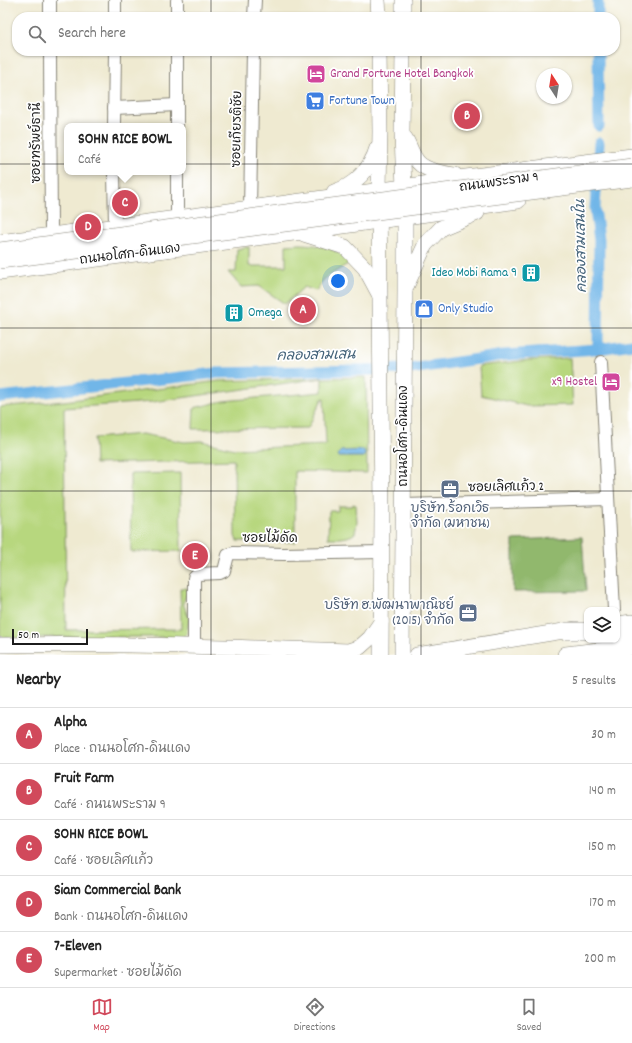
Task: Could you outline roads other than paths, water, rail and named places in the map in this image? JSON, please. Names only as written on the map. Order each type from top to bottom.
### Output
[{"type":"highway","points":[[565,631],[584,630]]},
{"type":"highway","points":[[620,632],[632,632]]},
{"type":"highway","points":[[566,655],[632,647]]},
{"type":"main road","points":[[378,0],[379,12]]},
{"type":"main road","points":[[403,0],[403,12]]},
{"type":"main road","points":[[309,200],[341,190],[354,182],[370,165],[376,150],[380,132],[379,56]]},
{"type":"main road","name":"ถนนอโศก-ดินแดง","points":[[402,56],[402,133],[405,217],[402,655]]},
{"type":"main road","name":"ถนนอโศก-ดินแดง","points":[[380,132],[381,655]]},
{"type":"main road","points":[[402,133],[415,159],[425,167],[442,173],[466,177]]},
{"type":"main road","name":"ถนนพระราม 9","points":[[404,187],[466,177],[632,156]]},
{"type":"main road","name":"ถนนพระราม 9","points":[[366,207],[632,166]]},
{"type":"main road","name":"ถนนพระราม 9","points":[[366,207],[632,179]]},
{"type":"main road","name":"ถนนพระราม 9","points":[[405,217],[632,186]]},
{"type":"main road","points":[[0,242],[404,187]]},
{"type":"main road","points":[[405,290],[425,245],[442,228],[502,203]]},
{"type":"main road","name":"ถนนอโศก-ดินแดง","points":[[0,250],[366,207]]},
{"type":"main road","name":"ถนนอโศก-ดินแดง","points":[[0,261],[366,207]]},
{"type":"main road","name":"ถนนอโศก-ดินแดง","points":[[0,272],[405,217]]},
{"type":"main road","points":[[141,223],[144,253]]},
{"type":"main road","points":[[74,232],[77,261]]},
{"type":"main road","points":[[301,232],[345,247],[366,268],[381,297]]},
{"type":"main road","points":[[0,645],[49,644],[194,646],[348,651],[360,647],[370,638],[381,622]]},
{"type":"main road","points":[[620,625],[632,623]]},
{"type":"main road","points":[[476,655],[484,649],[499,644],[584,630]]},
{"type":"main road","points":[[417,655],[565,631]]},
{"type":"street","points":[[50,0],[50,12]]},
{"type":"street","points":[[115,0],[115,12]]},
{"type":"street","points":[[177,0],[177,12]]},
{"type":"street","points":[[254,0],[254,12]]},
{"type":"street","name":"ซอยทรัพย์ธานี","points":[[50,56],[51,235]]},
{"type":"street","points":[[114,123],[115,56]]},
{"type":"street","points":[[177,56],[177,123]]},
{"type":"street","name":"ซอยเกียรติชัย","points":[[250,208],[254,56]]},
{"type":"street","points":[[114,108],[177,105]]},
{"type":"street","points":[[114,175],[115,226]]},
{"type":"street","points":[[177,175],[177,217]]},
{"type":"street","points":[[601,362],[614,607]]},
{"type":"street","name":"ซอยเลิศแก้ว 2","points":[[404,505],[608,499]]},
{"type":"street","name":"ซอยไม้ดัด","points":[[194,646],[194,578],[198,574],[220,573],[224,571],[228,555],[232,553],[284,554],[382,552]]},
{"type":"water","points":[[364,450],[364,457],[339,457],[338,454],[341,451]]},
{"type":"waterway","points":[[598,0],[598,12]]},
{"type":"waterway","points":[[598,56],[599,126]]},
{"type":"waterway","name":"คลองสามเสนใน","points":[[598,349],[599,240],[595,208],[599,143]]},
{"type":"waterway","name":"คลองสามเสน","points":[[0,397],[217,373],[410,369],[505,355],[598,349],[632,344]]},
{"type":"place","name":"Grand Fortune Hotel Bangkok","points":[[316,74]]},
{"type":"place","name":"Fortune Town","points":[[315,101]]},
{"type":"place","name":"Fruit Farm","points":[[467,116]]},
{"type":"place","name":"SOHN RICE BOWL","points":[[125,203]]},
{"type":"place","name":"Siam Commercial Bank","points":[[88,227]]},
{"type":"place","name":"Ideo Mobi Rama 9","points":[[531,273]]},
{"type":"place","name":"Only Studio","points":[[424,309]]},
{"type":"place","name":"Alpha","points":[[303,310]]},
{"type":"place","name":"Omega","points":[[234,313]]},
{"type":"place","name":"x9 Hostel","points":[[611,382]]},
{"type":"place","name":"บริษัท ร้อกเวิธ จํากัด (มหาชน)","points":[[450,489]]},
{"type":"place","name":"7-Eleven","points":[[195,556]]},
{"type":"place","name":"บริษัท ฮ.พัฒนาพาณิชย์ (2015) จำกัด","points":[[468,613]]}]
